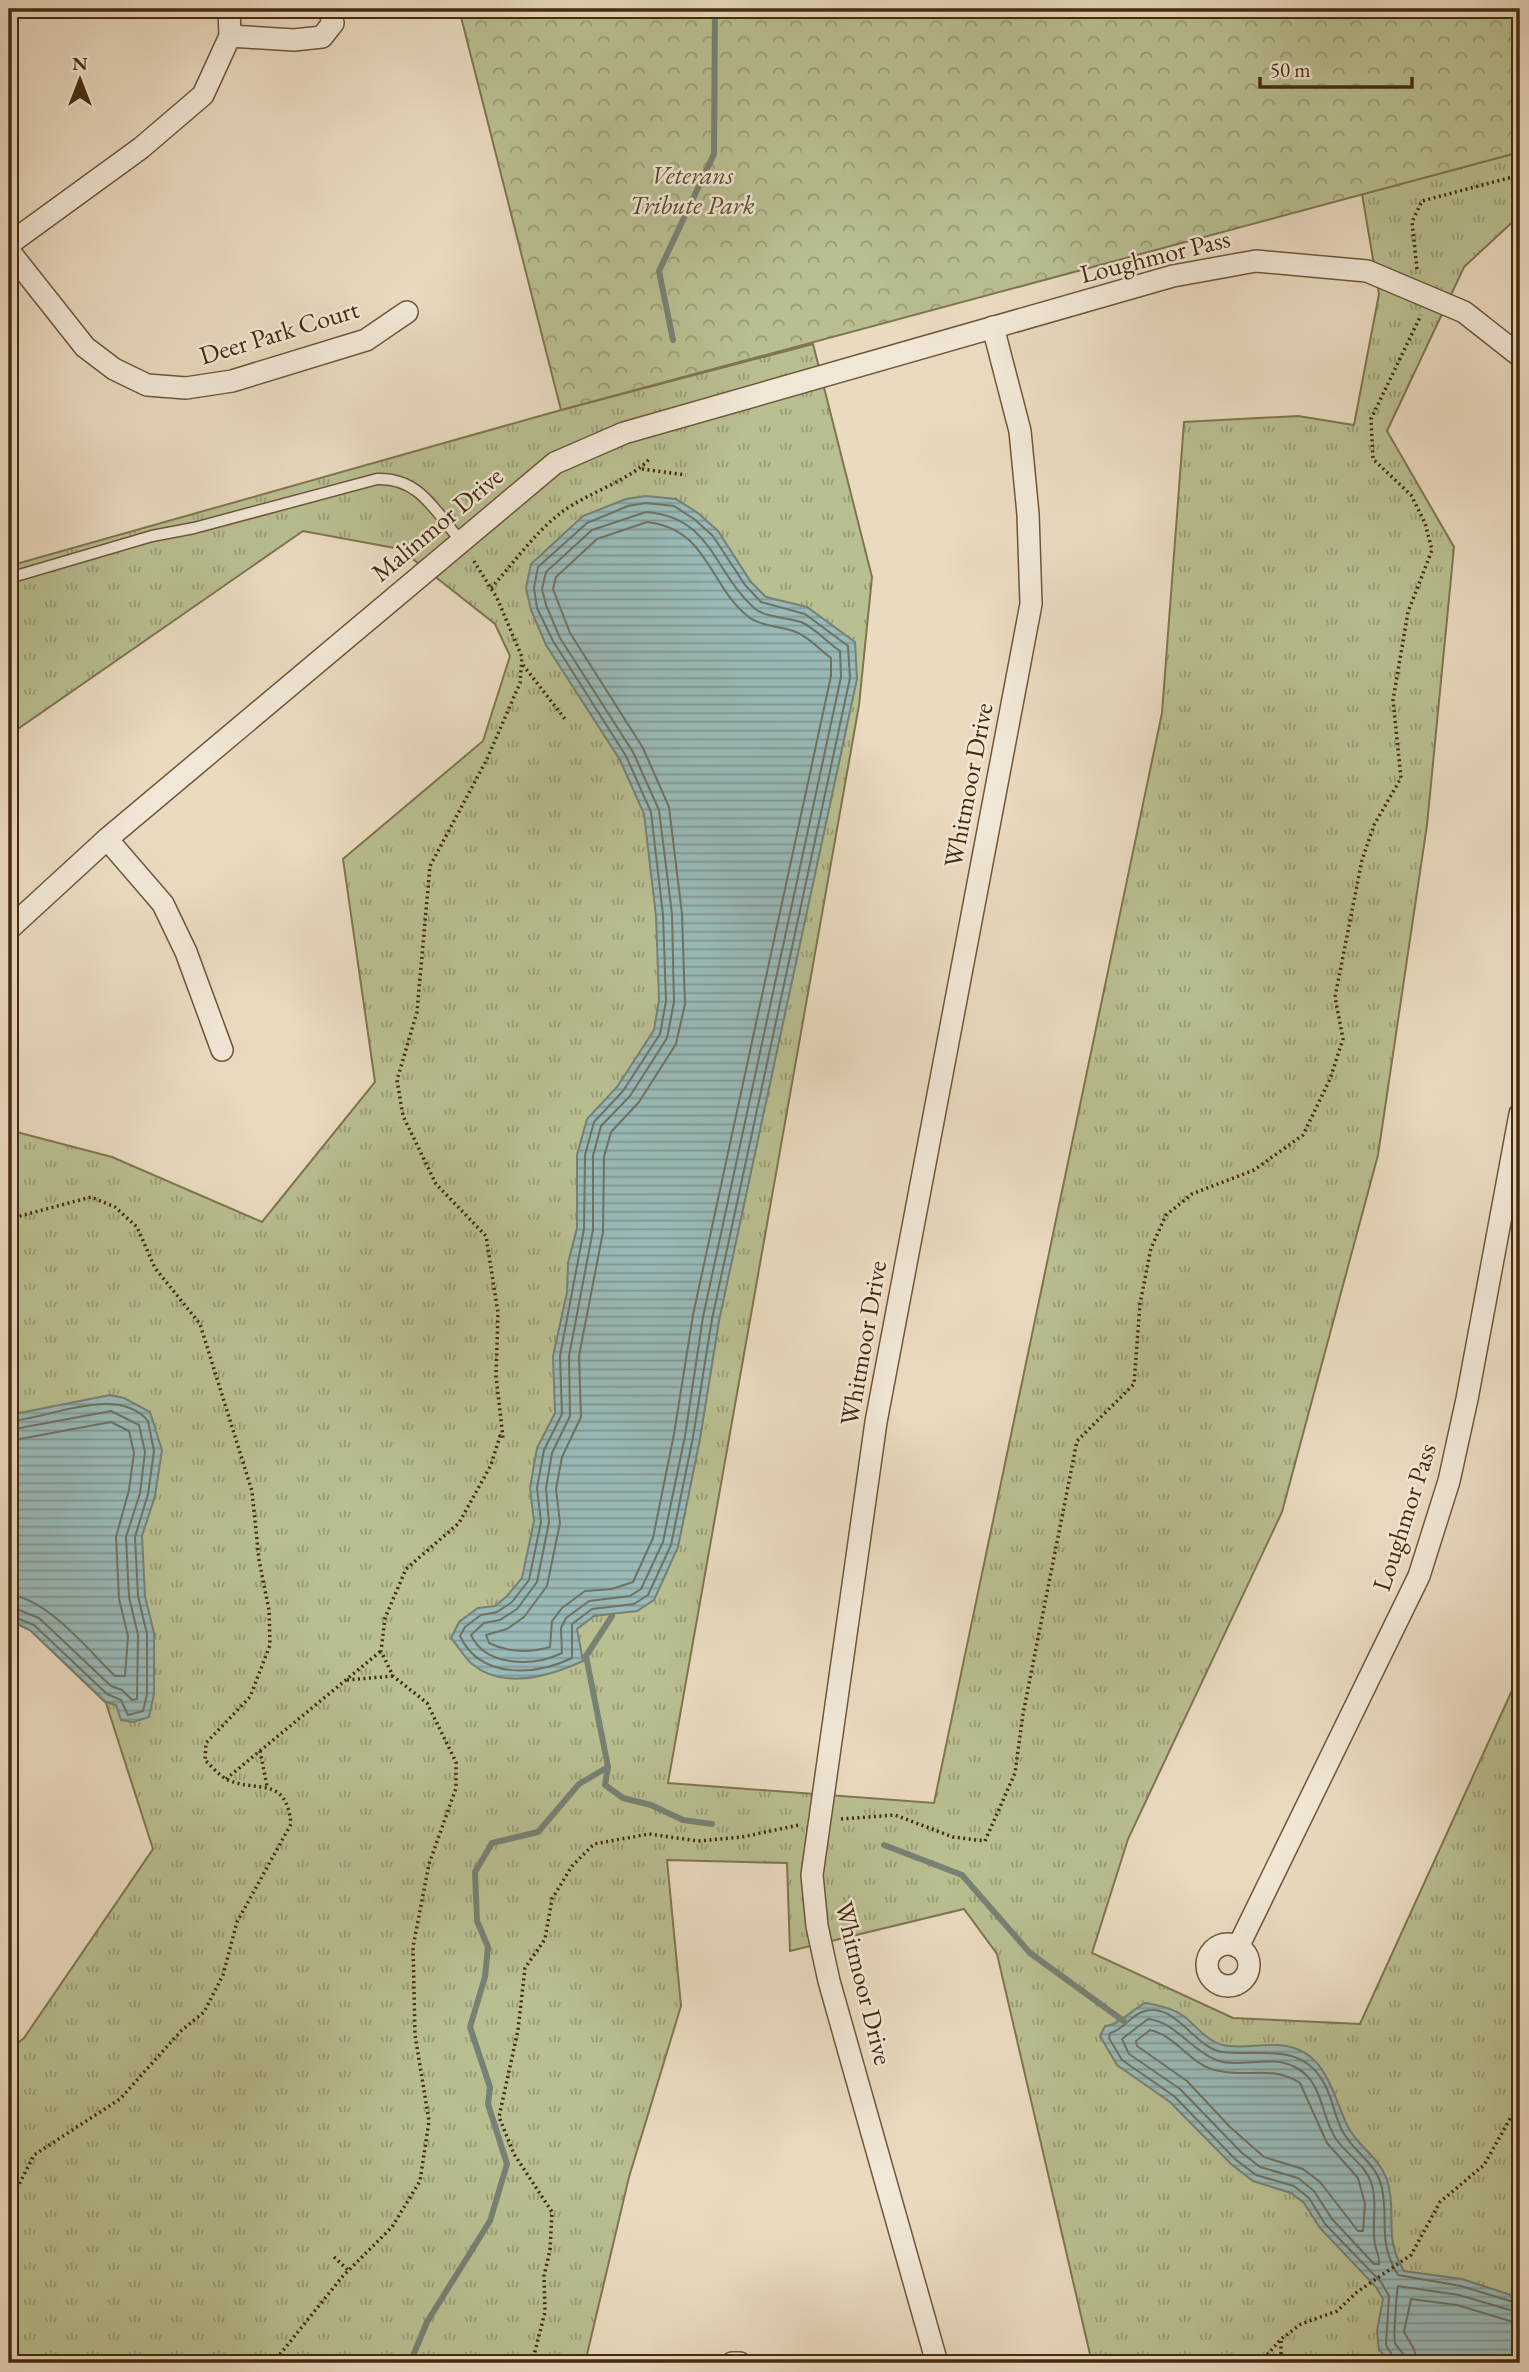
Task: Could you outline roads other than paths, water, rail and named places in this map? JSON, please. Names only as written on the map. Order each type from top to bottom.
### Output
[{"type":"street","points":[[9,244],[141,148],[203,95],[230,36],[229,9]]},
{"type":"street","points":[[230,36],[294,40],[322,37],[333,23],[329,9]]},
{"type":"street","name":"Deer Park Court","points":[[9,251],[85,347],[114,369],[147,385],[186,388],[232,381],[366,340],[407,312]]},
{"type":"street","name":"Loughmor Pass","points":[[993,327],[1173,276],[1256,261],[1367,271],[1421,292],[1464,313],[1520,356]]},
{"type":"street","name":"Malinmor Drive","points":[[9,929],[107,839],[555,463],[624,433],[993,327]]},
{"type":"street","name":"Whitmoor Drive","points":[[937,2363],[829,1981],[817,1926],[811,1875],[876,1422],[1031,604],[1028,514],[1020,431],[993,327]]},
{"type":"street","points":[[107,839],[163,904],[186,952],[222,1050]]},
{"type":"street","name":"Loughmor Pass","points":[[1238,1947],[1419,1576],[1449,1480],[1461,1426],[1520,1114]]},
{"type":"street","points":[[732,2363],[740,2363]]},
{"type":"lane","points":[[9,578],[152,536],[207,525],[377,479],[395,478],[408,482],[460,540]]},
{"type":"water","points":[[646,496],[676,499],[698,513],[718,531],[751,582],[766,597],[807,607],[855,642],[857,679],[719,1321],[700,1439],[678,1547],[654,1600],[637,1611],[594,1616],[577,1629],[583,1661],[527,1678],[498,1677],[472,1664],[451,1638],[459,1622],[478,1608],[495,1606],[522,1578],[534,1521],[530,1488],[537,1448],[555,1413],[553,1356],[567,1292],[568,1263],[577,1228],[577,1155],[587,1119],[617,1087],[654,1030],[659,1000],[656,916],[644,814],[620,760],[546,645],[531,610],[526,588],[531,564],[583,516],[626,499]]},
{"type":"water","points":[[110,1395],[124,1398],[150,1412],[162,1450],[155,1496],[142,1536],[145,1596],[154,1633],[154,1694],[149,1717],[133,1722],[121,1720],[116,1705],[106,1702],[30,1630],[9,1620],[9,1415]]},
{"type":"water","points":[[1145,2003],[1176,2011],[1207,2037],[1223,2045],[1277,2045],[1293,2048],[1317,2063],[1331,2086],[1348,2127],[1385,2174],[1390,2195],[1392,2237],[1404,2271],[1462,2279],[1520,2298],[1520,2363],[1393,2363],[1379,2350],[1377,2331],[1383,2299],[1376,2287],[1320,2228],[1304,2203],[1291,2193],[1253,2181],[1231,2164],[1170,2102],[1117,2065],[1100,2036],[1105,2026],[1120,2020]]},
{"type":"waterway","points":[[673,340],[659,271],[714,154],[715,9]]},
{"type":"waterway","points":[[612,1616],[586,1656],[608,1767],[605,1785],[623,1798],[651,1805],[683,1820],[712,1824]]},
{"type":"waterway","points":[[410,2363],[427,2322],[490,2221],[507,2164],[488,2104],[490,2087],[470,2027],[485,1977],[488,1947],[477,1921],[475,1872],[492,1843],[538,1832],[579,1784],[608,1767]]},
{"type":"waterway","points":[[884,1845],[962,1875],[1030,1953],[1125,2022]]},
{"type":"park label","name":"Veterans Tribute Park","points":[[692,190]]}]
